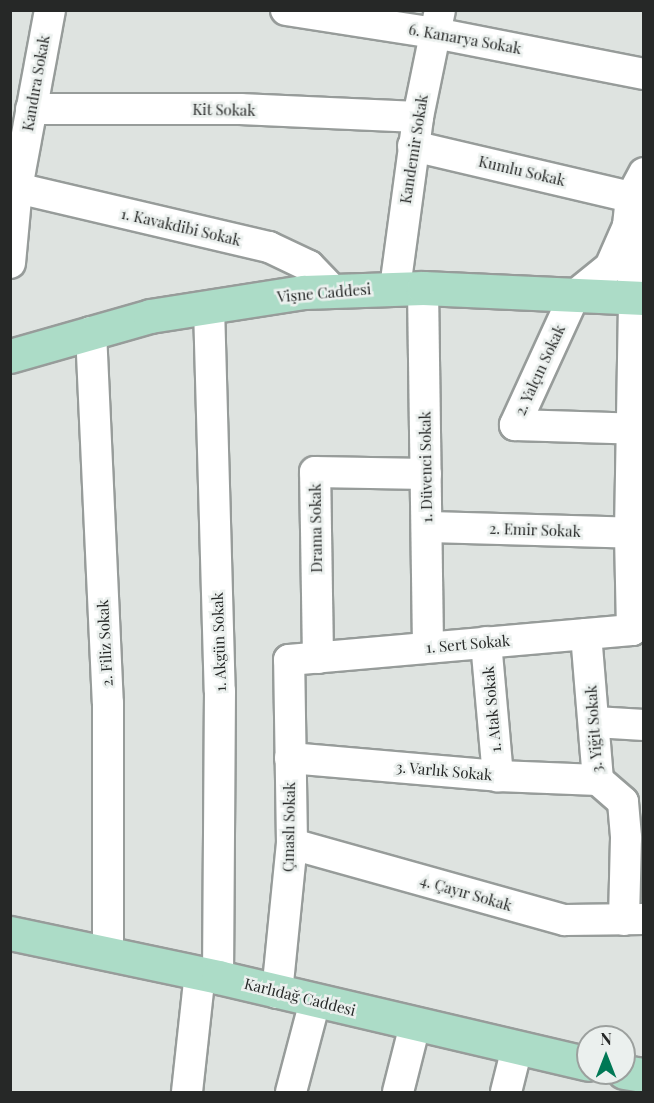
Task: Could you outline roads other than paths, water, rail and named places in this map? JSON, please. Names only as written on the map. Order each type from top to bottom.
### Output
[{"type":"main road","name":"Vişne Caddesi","points":[[10,356],[150,316],[304,292],[409,288],[639,298]]},
{"type":"main road","name":"Karlıdağ Caddesi","points":[[10,933],[209,975],[277,993],[576,1061]]},
{"type":"street","name":"Kandıra Sokak","points":[[10,263],[17,172],[50,10]]},
{"type":"street","name":"6. Kanarya Sokak","points":[[286,10],[437,22],[644,74]]},
{"type":"street","name":"Kandemir Sokak","points":[[409,288],[413,146],[437,22]]},
{"type":"street","name":"Kit Sokak","points":[[31,109],[240,109],[418,117]]},
{"type":"street","name":"Kumlu Sokak","points":[[413,146],[637,185]]},
{"type":"street","name":"1. Kavakdibi Sokak","points":[[17,172],[269,247],[309,266],[333,291]]},
{"type":"street","points":[[637,185],[638,624]]},
{"type":"street","points":[[574,296],[610,267],[636,227]]},
{"type":"street","name":"1. Düvenci Sokak","points":[[409,288],[426,474],[428,647]]},
{"type":"street","name":"2. Yalçın Sokak","points":[[574,296],[515,425],[638,429]]},
{"type":"street","name":"1. Akgün Sokak","points":[[187,1092],[209,975],[220,691],[209,307]]},
{"type":"street","name":"2. Filiz Sokak","points":[[91,332],[108,703],[108,954]]},
{"type":"street","name":"Drama Sokak","points":[[304,659],[315,472],[426,474]]},
{"type":"street","name":"2. Emir Sokak","points":[[427,527],[637,533]]},
{"type":"street","name":"1. Sert Sokak","points":[[304,659],[586,634],[638,624]]},
{"type":"street","name":"3. Yiğit Sokak","points":[[586,634],[598,780],[623,801],[635,838],[634,919]]},
{"type":"street","name":"1. Atak Sokak","points":[[486,642],[498,776]]},
{"type":"street","name":"Çınaslı Sokak","points":[[277,993],[292,844],[290,758],[304,659]]},
{"type":"street","points":[[595,722],[644,724]]},
{"type":"street","name":"3. Varlık Sokak","points":[[290,758],[498,776],[598,780]]},
{"type":"street","name":"4. Çayır Sokak","points":[[292,844],[565,920],[634,919]]},
{"type":"street","points":[[291,1092],[315,1001]]},
{"type":"street","points":[[398,1092],[415,1025]]},
{"type":"street","points":[[506,1092],[517,1048]]}]
